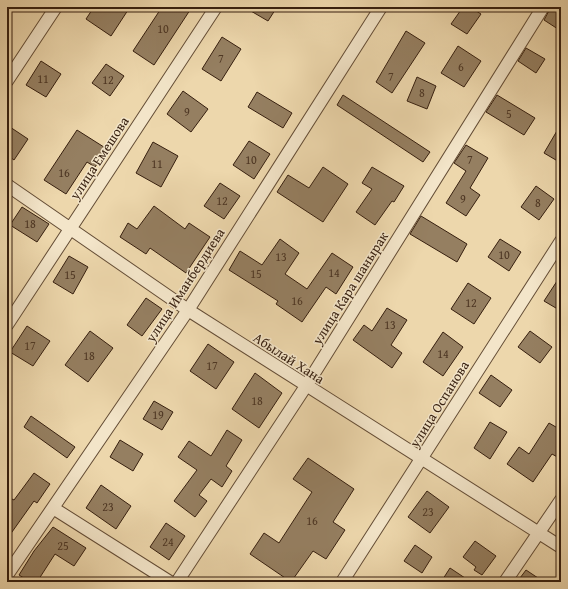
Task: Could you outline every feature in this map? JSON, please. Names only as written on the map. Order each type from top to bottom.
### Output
[{"type":"street","points":[[7,81],[56,7]]},
{"type":"street","name":"улица Емешова","points":[[7,325],[216,7]]},
{"type":"street","name":"улица Иманбердиева","points":[[7,575],[188,310],[381,7]]},
{"type":"street","name":"улица Кара шанырак","points":[[177,582],[306,386],[543,7]]},
{"type":"street","name":"Абылай Хана","points":[[7,185],[188,310],[538,534],[561,547]]},
{"type":"street","name":"улица Оспанова","points":[[342,582],[422,460],[561,241]]},
{"type":"street","points":[[506,582],[561,500]]},
{"type":"street","points":[[53,508],[170,582]]},
{"type":"building","points":[[94,7],[130,7],[111,36],[86,19]]},
{"type":"building","points":[[162,7],[192,7],[154,65],[133,51]]},
{"type":"building","points":[[244,7],[277,7],[268,21]]},
{"type":"building","points":[[463,7],[470,7],[481,14],[467,34],[451,24]]},
{"type":"building","points":[[551,7],[561,7],[561,31],[544,20]]},
{"type":"building","points":[[406,31],[425,43],[392,93],[376,82]]},
{"type":"building","points":[[222,37],[241,49],[221,81],[202,69]]},
{"type":"building","points":[[458,46],[481,61],[464,87],[441,73]]},
{"type":"building","points":[[526,48],[545,59],[536,73],[518,61]]},
{"type":"building","points":[[41,61],[61,74],[46,97],[26,85]]},
{"type":"building","points":[[106,64],[124,76],[110,96],[92,83]]},
{"type":"building","points":[[417,77],[436,86],[427,109],[407,101]]},
{"type":"building","points":[[183,91],[208,109],[191,132],[167,114]]},
{"type":"building","points":[[257,92],[292,113],[283,128],[248,107]]},
{"type":"building","points":[[343,95],[430,152],[423,162],[337,105]]},
{"type":"building","points":[[497,95],[535,118],[524,135],[486,112]]},
{"type":"building","points":[[561,124],[561,163],[544,153]]},
{"type":"building","points":[[7,125],[28,139],[14,160],[7,155]]},
{"type":"building","points":[[77,130],[107,149],[95,167],[87,162],[66,194],[44,180]]},
{"type":"building","points":[[249,141],[270,154],[254,179],[233,165]]},
{"type":"building","points":[[153,142],[178,156],[161,187],[136,173]]},
{"type":"building","points":[[466,145],[488,158],[470,188],[480,195],[466,216],[446,203],[466,171],[454,163]]},
{"type":"building","points":[[323,167],[348,184],[323,222],[277,192],[288,175],[309,188]]},
{"type":"building","points":[[372,167],[404,186],[394,202],[392,201],[375,225],[356,212],[372,189],[362,183]]},
{"type":"building","points":[[220,183],[240,196],[224,219],[204,206]]},
{"type":"building","points":[[536,186],[554,199],[539,220],[521,207]]},
{"type":"building","points":[[154,206],[185,229],[189,223],[210,237],[186,273],[150,248],[146,254],[120,237],[128,223],[137,229]]},
{"type":"building","points":[[22,207],[49,224],[37,242],[10,225]]},
{"type":"building","points":[[421,216],[467,244],[457,262],[410,234]]},
{"type":"building","points":[[280,239],[299,253],[285,274],[307,289],[332,253],[353,267],[336,294],[326,287],[302,322],[276,304],[278,301],[229,270],[240,251],[262,265]]},
{"type":"building","points":[[500,239],[521,252],[509,271],[488,257]]},
{"type":"building","points":[[69,256],[88,267],[73,294],[53,282]]},
{"type":"building","points":[[561,275],[561,311],[544,301]]},
{"type":"building","points":[[468,283],[491,298],[474,324],[451,309]]},
{"type":"building","points":[[146,298],[162,309],[142,336],[127,325]]},
{"type":"building","points":[[387,308],[407,320],[391,345],[402,353],[392,368],[353,340],[364,325],[372,331]]},
{"type":"building","points":[[27,326],[50,341],[33,366],[10,352]]},
{"type":"building","points":[[90,331],[113,348],[88,382],[65,365]]},
{"type":"building","points":[[530,331],[552,347],[540,363],[518,347]]},
{"type":"building","points":[[443,332],[463,347],[443,376],[423,362]]},
{"type":"building","points":[[208,344],[234,362],[216,389],[190,371]]},
{"type":"building","points":[[255,373],[282,393],[259,428],[232,409]]},
{"type":"building","points":[[491,375],[512,390],[500,407],[479,393]]},
{"type":"building","points":[[154,401],[173,412],[162,430],[143,419]]},
{"type":"building","points":[[31,416],[75,447],[67,458],[24,427]]},
{"type":"building","points":[[490,422],[507,432],[490,459],[474,448]]},
{"type":"building","points":[[549,423],[561,430],[561,459],[552,454],[533,482],[507,464],[519,447],[529,454]]},
{"type":"building","points":[[227,430],[242,440],[226,466],[232,471],[222,487],[211,479],[199,495],[207,501],[195,517],[174,501],[197,470],[178,457],[189,441],[211,456]]},
{"type":"building","points":[[120,440],[143,454],[133,471],[110,457]]},
{"type":"building","points":[[308,458],[354,489],[333,522],[345,530],[326,559],[313,551],[291,582],[250,554],[264,533],[279,543],[312,492],[293,479]]},
{"type":"building","points":[[34,473],[50,484],[37,503],[34,501],[7,539],[7,506],[12,499],[14,500]]},
{"type":"building","points":[[101,485],[131,506],[116,529],[86,508]]},
{"type":"building","points":[[427,491],[449,507],[430,533],[408,517]]},
{"type":"building","points":[[166,523],[185,536],[169,560],[150,547]]},
{"type":"building","points":[[53,527],[86,548],[74,566],[55,554],[37,582],[30,582],[19,575],[34,551]]},
{"type":"building","points":[[475,541],[496,556],[482,575],[474,570],[476,567],[463,557]]},
{"type":"building","points":[[415,545],[432,557],[422,573],[404,561]]},
{"type":"building","points":[[450,568],[471,582],[441,582]]},
{"type":"building","points":[[526,570],[544,582],[517,582]]}]
